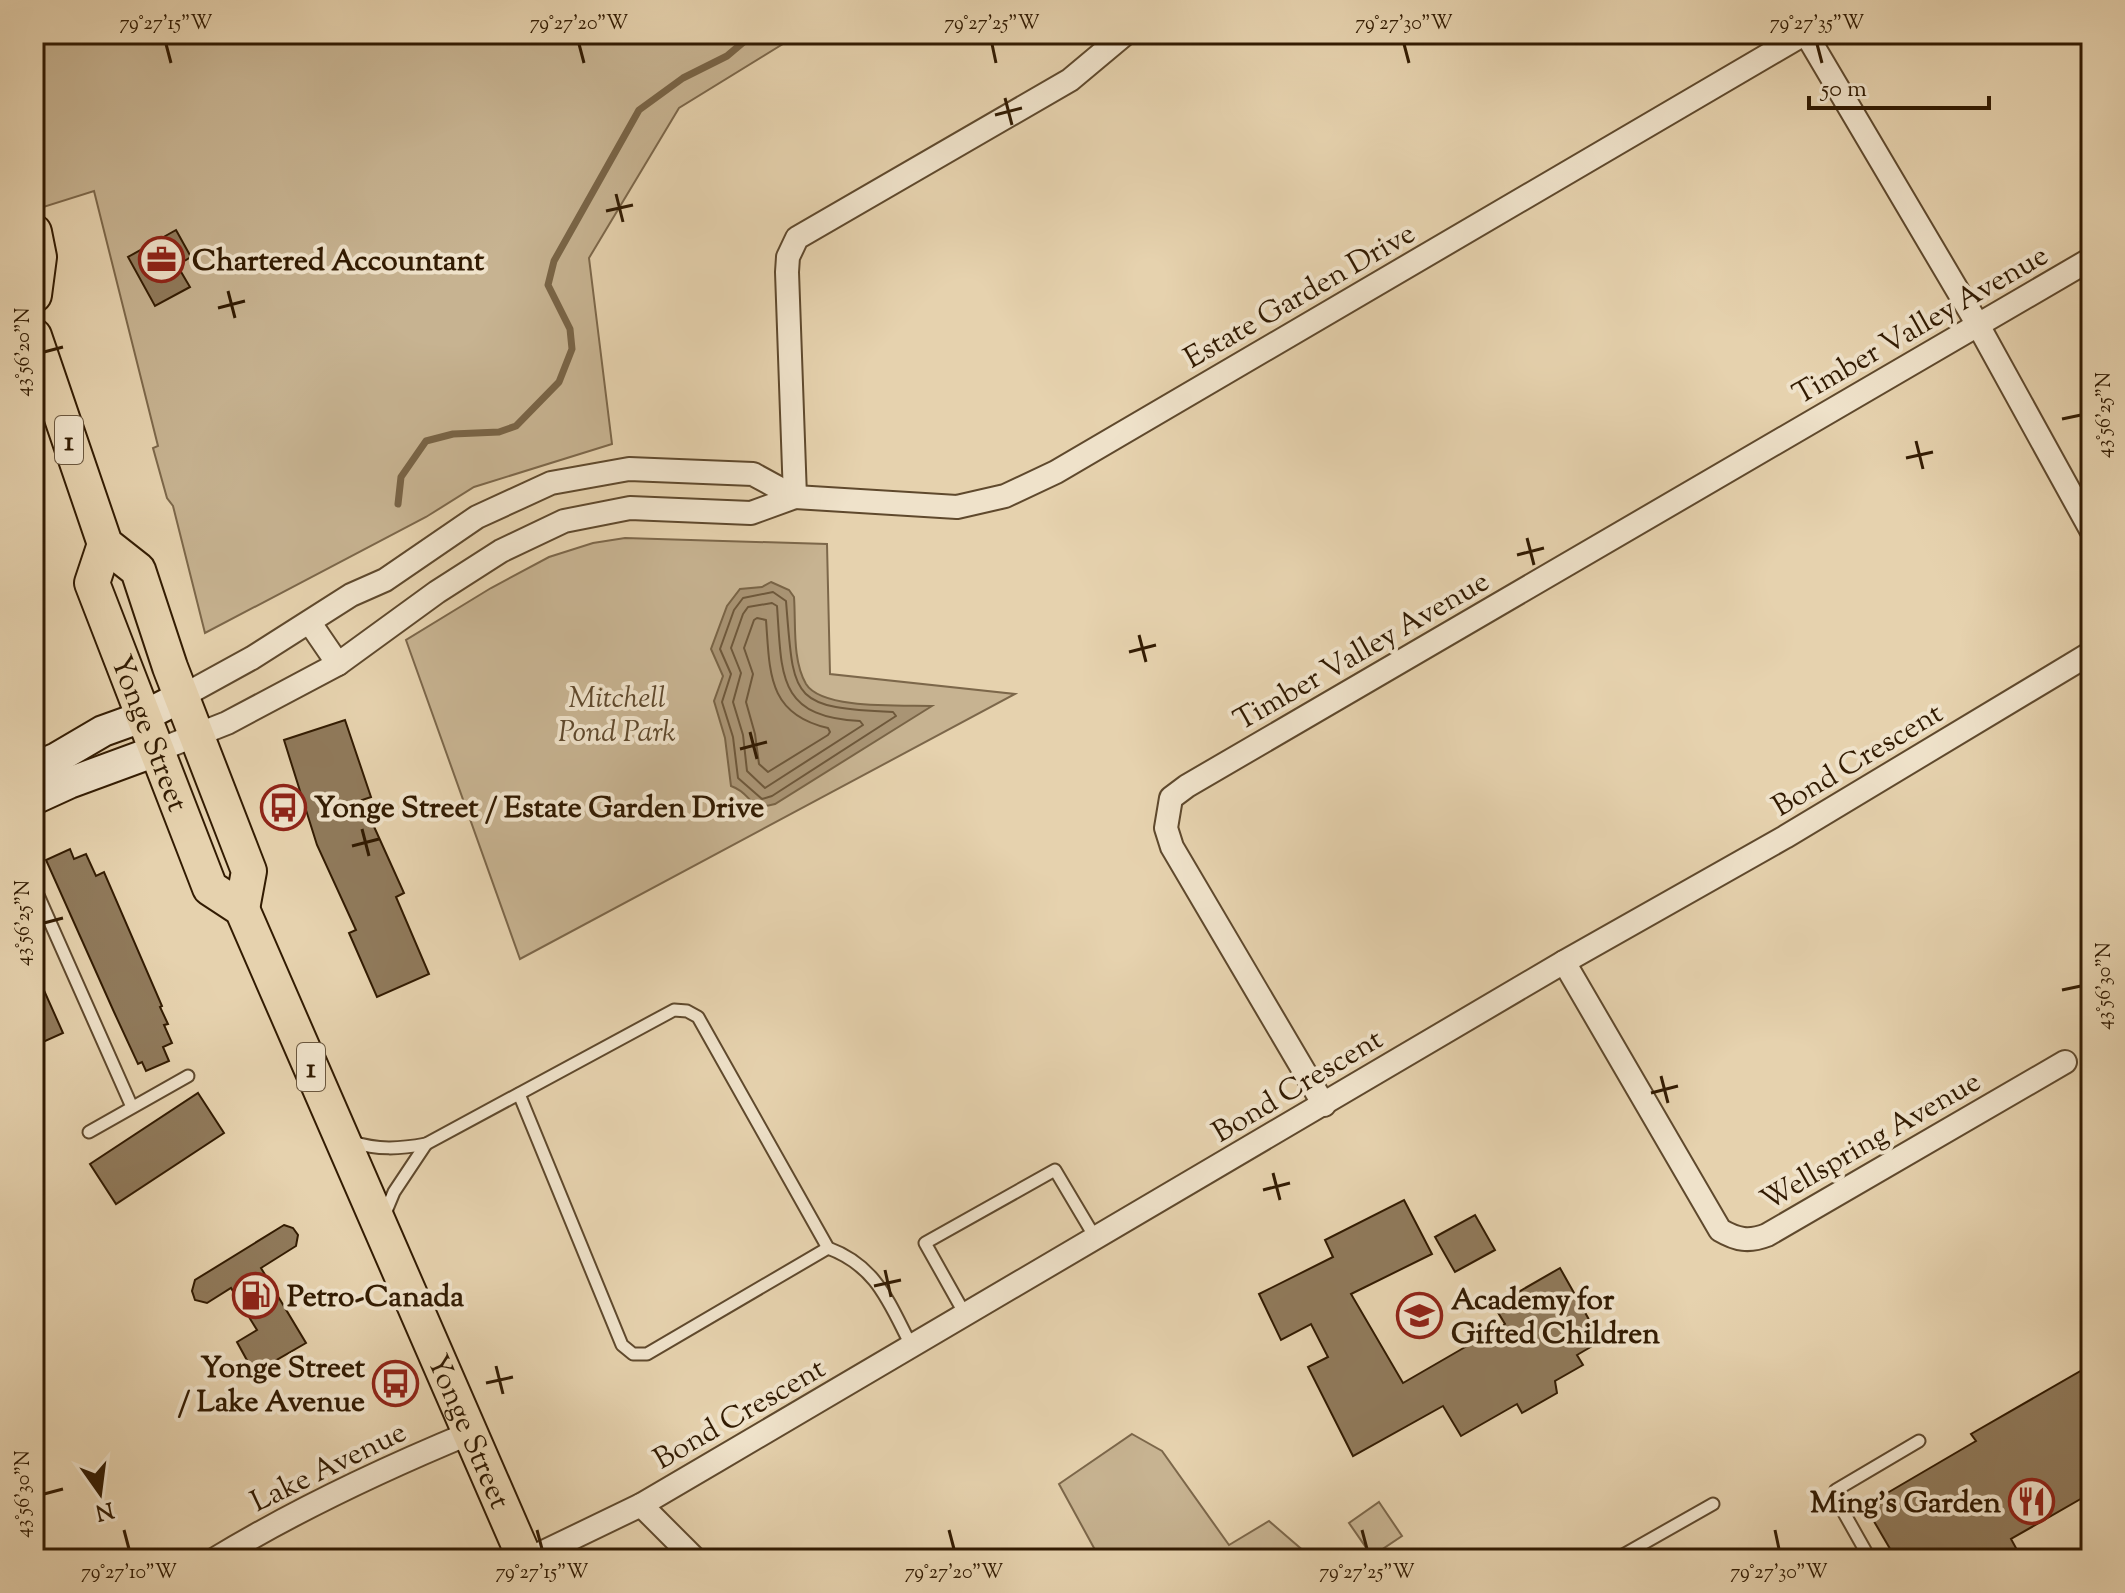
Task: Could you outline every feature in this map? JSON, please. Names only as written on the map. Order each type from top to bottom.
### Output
[{"type":"main road","points":[[34,232],[39,257],[34,295]]},
{"type":"main road","name":"1","points":[[34,336],[105,544]]},
{"type":"main road","name":"Yonge Street","points":[[242,909],[249,871],[181,697],[138,570],[105,544],[92,583],[210,888],[242,909],[527,1559]]},
{"type":"street","points":[[795,497],[787,272],[788,257],[797,238],[1070,80],[1125,34]]},
{"type":"street","points":[[1805,34],[1978,325],[2091,530]]},
{"type":"street","name":"Estate Garden Drive","points":[[156,751],[227,723],[338,664],[437,592],[501,551],[564,521],[630,508],[751,513],[795,497],[957,507],[989,501],[1028,487],[1805,34]]},
{"type":"street","name":"Timber Valley Avenue","points":[[1324,1105],[1172,847],[1166,828],[1171,798],[2091,259]]},
{"type":"street","name":"Estate Garden Drive","points":[[181,697],[310,623],[351,595],[385,580],[477,517],[551,483],[629,469],[753,474],[795,497]]},
{"type":"street","points":[[310,623],[338,664]]},
{"type":"street","name":"Bond Crescent","points":[[527,1559],[641,1505],[1564,962],[1785,837],[2091,653]]},
{"type":"street","points":[[34,768],[103,731],[142,717],[181,697]]},
{"type":"street","points":[[34,799],[156,751]]},
{"type":"street","name":"Wellspring Avenue","points":[[1564,962],[1720,1230],[1741,1240],[1754,1240],[1767,1235],[2065,1062]]},
{"type":"street","name":"Lake Avenue","points":[[215,1559],[267,1528],[470,1433]]},
{"type":"street","points":[[641,1505],[695,1559]]},
{"type":"lane","points":[[34,886],[132,1107]]},
{"type":"lane","points":[[342,1139],[369,1147],[399,1149],[426,1144],[674,1010],[687,1011],[698,1017],[828,1248],[848,1255],[869,1271],[888,1300],[912,1348]]},
{"type":"lane","points":[[89,1132],[188,1076]]},
{"type":"lane","points":[[519,1094],[622,1345],[633,1354],[647,1354],[828,1248]]},
{"type":"lane","points":[[380,1225],[394,1192],[426,1144]]},
{"type":"lane","points":[[966,1316],[925,1243],[1055,1170],[1096,1239]]},
{"type":"lane","points":[[1870,1559],[1839,1504],[1836,1490],[1919,1441]]},
{"type":"lane","points":[[1616,1559],[1713,1504]]},
{"type":"green space","points":[[34,34],[799,34],[679,108],[589,258],[612,444],[474,487],[426,517],[205,633],[173,506],[167,498],[153,448],[158,446],[94,191],[34,210]]},
{"type":"green space","name":"Mitchell Pond Park","points":[[625,538],[827,544],[830,674],[1015,694],[520,959],[406,640],[549,557],[593,543]]},
{"type":"green space","points":[[1132,1434],[1162,1451],[1229,1545],[1269,1521],[1313,1559],[1100,1559],[1059,1484]]},
{"type":"green space","points":[[1379,1502],[1402,1536],[1372,1556],[1349,1523]]},
{"type":"water","points":[[771,582],[789,590],[794,597],[798,664],[806,684],[815,692],[845,702],[932,706],[775,804],[760,806],[731,786],[725,738],[714,701],[723,676],[711,649],[727,606],[740,589],[762,587]]},
{"type":"building","points":[[176,230],[191,257],[177,265],[190,287],[155,306],[128,257]]},
{"type":"building","points":[[345,720],[371,797],[362,800],[404,893],[396,897],[429,974],[377,997],[349,933],[356,930],[317,845],[284,740]]},
{"type":"building","points":[[70,849],[74,859],[86,854],[96,876],[104,872],[162,1006],[168,1024],[164,1025],[172,1043],[163,1047],[169,1061],[146,1071],[142,1062],[138,1064],[46,860]]},
{"type":"building","points":[[34,968],[63,1033],[43,1042],[34,1023]]},
{"type":"building","points":[[198,1093],[224,1133],[116,1204],[90,1164]]},
{"type":"building","points":[[1404,1200],[1432,1254],[1351,1294],[1403,1383],[1505,1324],[1494,1306],[1560,1268],[1601,1341],[1577,1355],[1583,1365],[1555,1381],[1557,1393],[1522,1413],[1517,1404],[1461,1436],[1443,1406],[1353,1456],[1308,1367],[1328,1357],[1311,1324],[1281,1340],[1259,1294],[1333,1257],[1325,1240]]},
{"type":"building","points":[[1475,1215],[1495,1250],[1455,1272],[1435,1237]]},
{"type":"building","name":"Petro-Canada","points":[[284,1225],[293,1228],[298,1235],[296,1246],[261,1268],[306,1343],[254,1373],[237,1342],[257,1330],[231,1288],[207,1303],[195,1300],[192,1291],[195,1280]]},
{"type":"building","points":[[2091,1365],[2091,1493],[2011,1539],[2022,1559],[1896,1559],[1865,1506],[1976,1441],[1971,1434]]},
{"type":"waterway","points":[[398,504],[401,477],[426,441],[453,434],[499,432],[516,426],[559,382],[572,349],[570,329],[548,285],[554,261],[639,110],[683,78],[727,56],[753,34]]},
{"type":"place","name":"Chartered Accountant","points":[[161,260]]},
{"type":"place","name":"Yonge Street / Estate Garden Drive","points":[[283,807]]},
{"type":"place","name":"Petro-Canada","points":[[256,1296]]},
{"type":"place","name":"Academy for Gifted Children","points":[[1420,1316]]},
{"type":"place","name":"Yonge Street / Lake Avenue","points":[[396,1384]]},
{"type":"place","name":"Ming’s Garden","points":[[2032,1502]]}]
